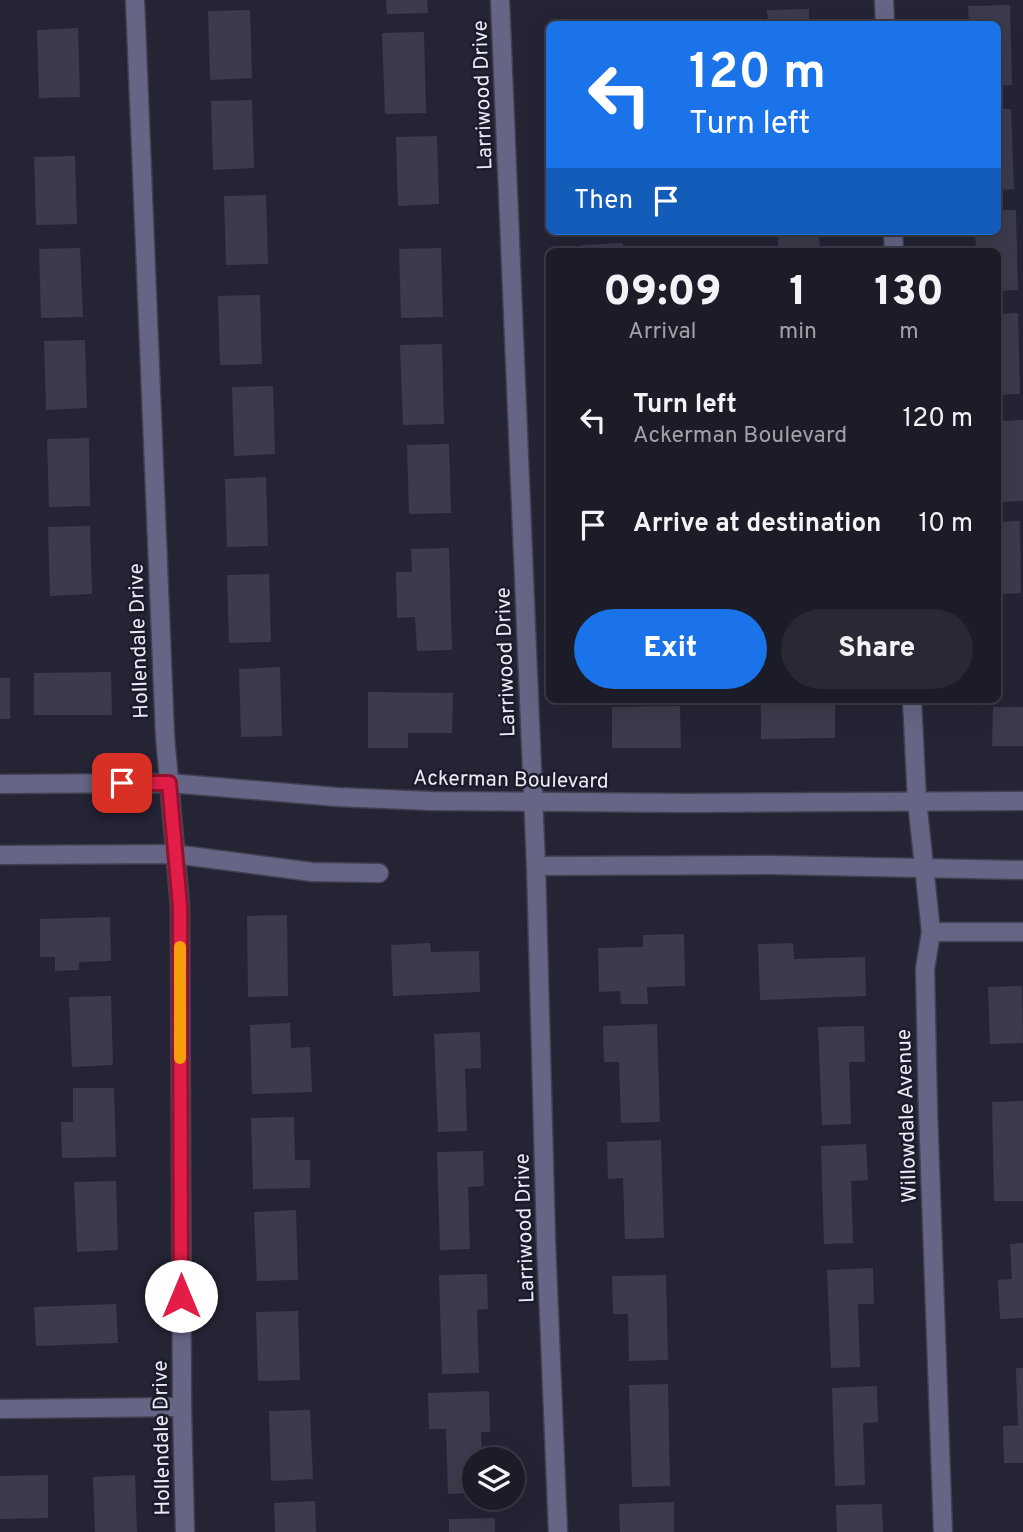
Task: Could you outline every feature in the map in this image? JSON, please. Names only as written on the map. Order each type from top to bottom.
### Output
[{"type":"street","name":"Hollendale Drive","points":[[135,0],[165,736],[180,906],[185,1532]]},
{"type":"street","name":"Larriwood Drive","points":[[500,0],[536,866],[558,1532]]},
{"type":"street","points":[[884,0],[885,21]]},
{"type":"street","name":"Willowdale Avenue","points":[[912,703],[917,802],[930,932],[925,969],[928,1111],[943,1532]]},
{"type":"street","name":"Ackerman Boulevard","points":[[0,784],[169,783],[337,797],[533,803],[1023,801]]},
{"type":"street","points":[[0,855],[174,854],[312,872],[379,873]]},
{"type":"street","points":[[536,866],[774,865],[1023,870]]},
{"type":"street","points":[[930,932],[1023,932]]},
{"type":"street","points":[[0,1409],[182,1407]]},
{"type":"building","points":[[386,0],[427,0],[428,13],[387,14]]},
{"type":"building","points":[[1010,5],[1012,85],[1001,86],[1001,21],[969,21],[968,6]]},
{"type":"building","points":[[809,9],[809,21],[768,21],[767,10]]},
{"type":"building","points":[[250,10],[252,78],[210,80],[208,11]]},
{"type":"building","points":[[78,28],[80,97],[39,98],[37,30]]},
{"type":"building","points":[[424,32],[426,113],[385,114],[382,33]]},
{"type":"building","points":[[252,100],[254,168],[213,170],[211,101]]},
{"type":"building","points":[[1001,109],[1011,109],[1014,189],[1001,190]]},
{"type":"building","points":[[437,136],[439,204],[398,206],[396,137]]},
{"type":"building","points":[[75,156],[77,224],[36,225],[34,157]]},
{"type":"building","points":[[266,195],[268,264],[226,265],[224,196]]},
{"type":"building","points":[[1001,210],[1016,210],[1018,290],[1001,291],[1001,248],[976,248],[975,235],[1001,235]]},
{"type":"building","points":[[778,235],[819,235],[820,248],[778,248]]},
{"type":"building","points":[[623,243],[623,248],[581,248],[581,245]]},
{"type":"building","points":[[80,248],[83,317],[41,318],[39,249]]},
{"type":"building","points":[[441,248],[443,317],[401,318],[399,249]]},
{"type":"building","points":[[260,295],[262,364],[220,365],[218,296]]},
{"type":"building","points":[[1018,313],[1020,394],[1001,395],[1001,314]]},
{"type":"building","points":[[85,340],[87,408],[46,410],[44,341]]},
{"type":"building","points":[[442,344],[444,424],[403,425],[400,345]]},
{"type":"building","points":[[273,386],[275,454],[234,456],[232,387]]},
{"type":"building","points":[[1023,420],[1023,501],[1001,502],[1001,421]]},
{"type":"building","points":[[89,438],[90,506],[49,507],[47,439]]},
{"type":"building","points":[[449,444],[451,513],[409,514],[407,445]]},
{"type":"building","points":[[266,477],[268,546],[227,547],[225,479]]},
{"type":"building","points":[[1020,521],[1021,593],[1001,594],[1001,522]]},
{"type":"building","points":[[90,526],[92,594],[50,596],[48,527]]},
{"type":"building","points":[[449,548],[452,650],[417,651],[415,617],[397,618],[396,572],[412,572],[411,549]]},
{"type":"building","points":[[269,574],[271,642],[229,643],[227,575]]},
{"type":"building","points":[[280,667],[282,736],[241,737],[239,669]]},
{"type":"building","points":[[111,672],[112,715],[34,715],[34,673]]},
{"type":"building","points":[[0,678],[10,678],[10,719],[0,719]]},
{"type":"building","points":[[368,692],[453,693],[452,733],[408,733],[408,748],[368,748]]},
{"type":"building","points":[[761,703],[835,703],[835,738],[761,739]]},
{"type":"building","points":[[680,706],[681,748],[612,748],[612,707]]},
{"type":"building","points":[[993,707],[1023,707],[1023,746],[992,746]]},
{"type":"building","points":[[287,915],[288,996],[248,997],[247,916]]},
{"type":"building","points":[[110,917],[111,961],[79,962],[79,970],[55,971],[55,957],[40,957],[40,919]]},
{"type":"building","points":[[684,934],[685,986],[647,987],[648,1004],[621,1004],[620,991],[599,992],[598,948],[643,947],[643,935]]},
{"type":"building","points":[[430,943],[431,952],[479,951],[480,992],[393,996],[391,945]]},
{"type":"building","points":[[793,943],[794,959],[865,957],[866,996],[760,1000],[758,944]]},
{"type":"building","points":[[1022,986],[1023,1043],[990,1044],[988,987]]},
{"type":"building","points":[[111,996],[113,1065],[72,1067],[69,997]]},
{"type":"building","points":[[290,1023],[291,1048],[310,1047],[312,1092],[252,1094],[250,1025]]},
{"type":"building","points":[[657,1024],[660,1122],[621,1123],[619,1062],[604,1062],[603,1026]]},
{"type":"building","points":[[864,1026],[865,1062],[849,1062],[851,1124],[822,1125],[818,1027]]},
{"type":"building","points":[[480,1032],[481,1068],[465,1069],[467,1131],[438,1132],[434,1034]]},
{"type":"building","points":[[73,1088],[114,1088],[116,1157],[62,1158],[61,1122],[73,1122]]},
{"type":"building","points":[[1023,1101],[1023,1201],[994,1201],[992,1102]]},
{"type":"building","points":[[294,1117],[295,1160],[310,1160],[310,1188],[253,1189],[251,1118]]},
{"type":"building","points":[[661,1140],[664,1238],[625,1239],[623,1178],[608,1179],[607,1142]]},
{"type":"building","points":[[866,1144],[868,1180],[851,1181],[853,1243],[824,1244],[821,1146]]},
{"type":"building","points":[[483,1151],[484,1186],[468,1187],[470,1249],[440,1250],[437,1152]]},
{"type":"building","points":[[116,1181],[118,1250],[77,1252],[74,1182]]},
{"type":"building","points":[[296,1210],[298,1280],[257,1281],[254,1212]]},
{"type":"building","points":[[1023,1243],[1023,1318],[1000,1319],[998,1280],[1012,1279],[1010,1244]]},
{"type":"building","points":[[873,1268],[874,1304],[858,1304],[860,1367],[831,1368],[827,1270]]},
{"type":"building","points":[[487,1274],[488,1309],[477,1310],[479,1373],[442,1374],[439,1275]]},
{"type":"building","points":[[666,1275],[668,1360],[629,1361],[628,1314],[613,1314],[612,1276]]},
{"type":"building","points":[[116,1304],[118,1343],[36,1346],[34,1307]]},
{"type":"building","points":[[298,1311],[300,1380],[258,1381],[256,1312]]},
{"type":"building","points":[[1016,1368],[1023,1368],[1023,1463],[1004,1463],[1003,1426],[1018,1425]]},
{"type":"building","points":[[668,1384],[670,1486],[632,1487],[629,1385]]},
{"type":"building","points":[[877,1386],[878,1422],[863,1423],[865,1485],[835,1486],[832,1388]]},
{"type":"building","points":[[489,1391],[490,1432],[481,1432],[482,1447],[462,1447],[462,1493],[448,1494],[446,1429],[429,1429],[428,1393]]},
{"type":"building","points":[[310,1410],[313,1479],[271,1481],[269,1411]]},
{"type":"building","points":[[48,1475],[48,1518],[0,1519],[0,1476]]},
{"type":"building","points":[[135,1475],[137,1532],[95,1532],[93,1477]]},
{"type":"building","points":[[315,1501],[316,1532],[275,1532],[274,1503]]},
{"type":"building","points":[[674,1502],[674,1532],[620,1532],[619,1504]]},
{"type":"building","points":[[882,1504],[883,1532],[837,1532],[836,1505]]},
{"type":"building","points":[[495,1518],[495,1532],[449,1532],[449,1519]]},
{"type":"slow traffic","points":[[180,947],[180,1058]]},
{"type":"route","points":[[122,783],[169,783],[180,906],[181,1296]]}]
